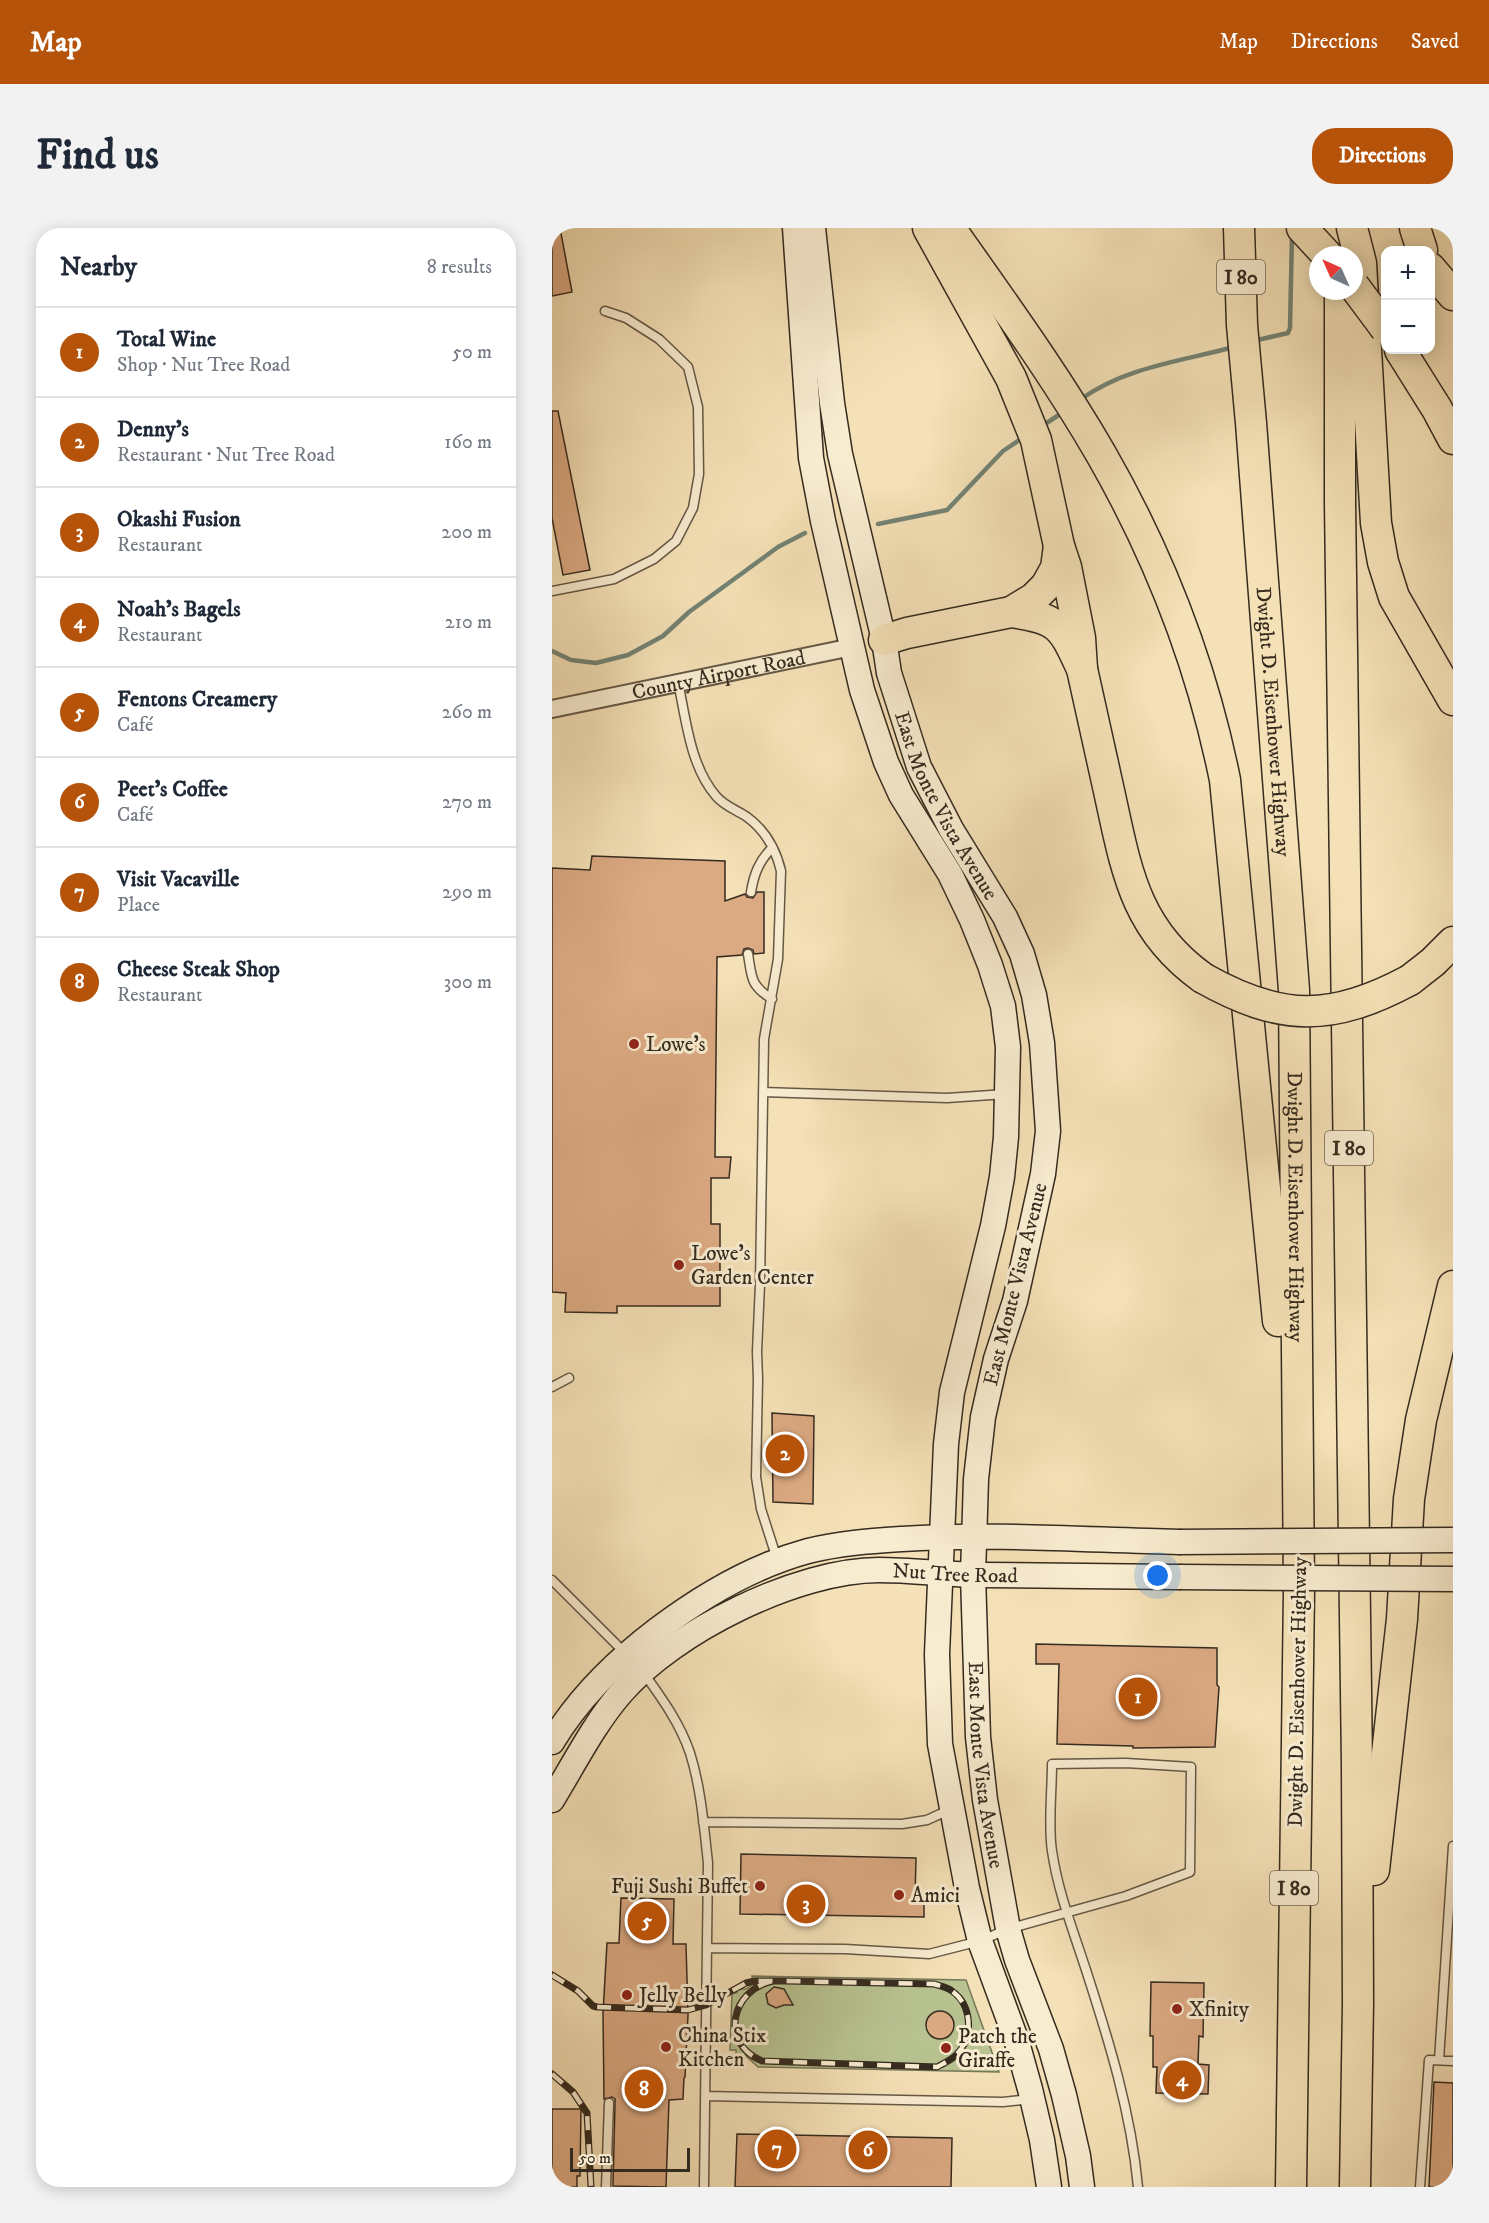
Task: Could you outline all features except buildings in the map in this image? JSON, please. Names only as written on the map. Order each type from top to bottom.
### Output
[{"type":"highway","points":[[928,228],[1011,378],[1033,433],[1066,567],[1080,638],[1083,669],[1128,877],[1145,915],[1164,944],[1184,964],[1203,978],[1233,994],[1263,1006],[1288,1010],[1320,1011],[1348,1007],[1379,997],[1410,980],[1453,942]]},
{"type":"highway","points":[[950,228],[1034,348],[1101,453],[1134,514],[1176,611],[1197,668],[1215,732],[1225,780],[1257,1117],[1275,1274],[1299,1590]]},
{"type":"highway","name":"Dwight D. Eisenhower Highway","points":[[1239,228],[1242,325],[1294,990],[1299,1590],[1291,2187]]},
{"type":"highway","points":[[1302,228],[1319,246]]},
{"type":"highway","points":[[1340,246],[1341,228]]},
{"type":"highway","points":[[1352,228],[1361,263],[1376,523],[1383,562],[1395,597],[1453,700]]},
{"type":"highway","points":[[1414,228],[1421,246]]},
{"type":"highway","points":[[1435,273],[1453,295]]},
{"type":"highway","points":[[1363,298],[1381,322]]},
{"type":"highway","name":"I 80","points":[[1340,300],[1340,503],[1358,1777],[1355,2187]]},
{"type":"highway","points":[[1403,354],[1453,439]]},
{"type":"highway","points":[[1011,612],[1034,598],[1046,586],[1056,568],[1059,546]]},
{"type":"highway","points":[[884,640],[907,633],[1011,612],[1038,616],[1055,624],[1068,638],[1083,669]]},
{"type":"highway","points":[[1358,2004],[1402,1619],[1409,1498],[1421,1420],[1453,1286]]},
{"type":"highway","points":[[1421,1420],[1433,1395],[1453,1334]]},
{"type":"main road","name":"East Monte Vista Avenue","points":[[795,228],[811,458],[823,521],[862,690],[886,762],[901,795],[950,874],[972,920],[1003,1006],[1008,1047],[1006,1137],[1002,1177],[993,1226],[952,1392],[946,1444],[937,1654],[940,1744],[967,1888],[980,1941],[1016,2039],[1042,2140],[1049,2187]]},
{"type":"main road","name":"East Monte Vista Avenue","points":[[813,228],[832,403],[840,454],[884,640],[889,673],[919,767],[951,829],[1005,917],[1022,954],[1034,994],[1042,1043],[1048,1131],[1043,1174],[1015,1301],[996,1359],[983,1417],[976,1479],[973,1575],[978,1737],[985,1800],[1008,1929],[1017,1960],[1051,2049],[1078,2156],[1082,2187]]},
{"type":"main road","name":"County Airport Road","points":[[852,647],[884,640]]},
{"type":"main road","name":"Nut Tree Road","points":[[552,1800],[600,1721],[621,1693],[635,1663],[682,1611],[711,1592],[808,1551],[853,1542],[942,1537],[1179,1542],[1453,1540]]},
{"type":"main road","name":"Nut Tree Road","points":[[552,1742],[564,1722],[592,1686],[635,1663],[674,1647],[720,1618],[792,1588],[831,1577],[878,1570],[973,1575],[1453,1579]]},
{"type":"street","name":"County Airport Road","points":[[552,709],[852,647]]},
{"type":"lane","points":[[552,591],[614,579],[654,559],[676,541],[693,508],[699,474],[698,407],[688,367],[659,339],[626,318],[604,311]]},
{"type":"lane","points":[[678,682],[693,751],[704,775],[716,796],[762,832],[777,857],[781,871],[778,959],[764,1039],[756,1477],[761,1509],[778,1562]]},
{"type":"lane","points":[[750,892],[762,858],[772,848]]},
{"type":"lane","points":[[748,954],[752,978],[757,990],[772,999]]},
{"type":"lane","points":[[763,1092],[947,1098],[1006,1094]]},
{"type":"lane","points":[[552,1387],[569,1378]]},
{"type":"lane","points":[[552,1580],[635,1663],[679,1727],[690,1753],[701,1802],[708,1863],[704,2187]]},
{"type":"lane","points":[[707,1948],[845,1949],[929,1954],[980,1941],[1008,1929],[1067,1913],[1126,1896],[1190,1872],[1191,1767],[1126,1763],[1052,1764],[1052,1849],[1062,1899],[1067,1913],[1121,2088],[1129,2120],[1138,2187]]},
{"type":"lane","points":[[703,1822],[902,1824],[927,1820],[952,1809]]},
{"type":"lane","points":[[1439,2060],[1453,1845]]},
{"type":"lane","points":[[1420,2187],[1429,2060],[1453,2061]]},
{"type":"lane","points":[[705,2096],[1003,2102],[1032,2099]]},
{"type":"lane","points":[[606,2187],[609,2103]]},
{"type":"green space","points":[[752,1976],[966,1980],[999,2072],[758,2067],[745,2055],[736,2055],[736,2050],[730,2050],[732,1993],[737,1993],[737,1989],[746,1989],[753,1984]]},
{"type":"waterway","points":[[1253,341],[1288,333],[1290,328],[1292,234]]},
{"type":"waterway","points":[[1081,399],[1098,388],[1135,372],[1234,347]]},
{"type":"waterway","points":[[1042,426],[1065,411]]},
{"type":"waterway","points":[[878,524],[947,510],[1003,451],[1024,437]]},
{"type":"waterway","points":[[552,651],[571,660],[596,663],[628,655],[663,636],[689,612],[778,547],[805,533]]},
{"type":"railway","points":[[552,1975],[578,1991],[593,2006],[688,2010],[706,2005],[746,1983],[755,1981],[783,1981],[934,1984],[950,1990],[964,2004],[968,2021],[966,2039],[955,2056],[937,2067],[762,2061],[748,2053],[740,2042],[736,2030],[736,2018],[740,2006],[748,1995],[759,1986],[773,1981]]},
{"type":"railway","points":[[552,2074],[573,2092],[587,2113],[591,2187]]},
{"type":"place","name":"Lowe's","points":[[634,1044]]},
{"type":"place","name":"Lowe's Garden Center","points":[[679,1265]]},
{"type":"place","name":"Denny's","points":[[785,1454]]},
{"type":"place","name":"Total Wine","points":[[1138,1697]]},
{"type":"place","name":"Fuji Sushi Buffet","points":[[760,1886]]},
{"type":"place","name":"Amici","points":[[899,1895]]},
{"type":"place","name":"Okashi Fusion","points":[[806,1904]]},
{"type":"place","name":"Fentons Creamery","points":[[647,1921]]},
{"type":"place","name":"Jelly Belly","points":[[627,1995]]},
{"type":"place","name":"Xfinity","points":[[1177,2009]]},
{"type":"place","name":"China Stix Kitchen","points":[[666,2047]]},
{"type":"place","name":"Patch the Giraffe","points":[[946,2048]]},
{"type":"place","name":"Noah's Bagels","points":[[1182,2080]]},
{"type":"place","name":"Cheese Steak Shop","points":[[644,2089]]},
{"type":"place","name":"Visit Vacaville","points":[[777,2149]]},
{"type":"place","name":"Peet's Coffee","points":[[868,2150]]}]
